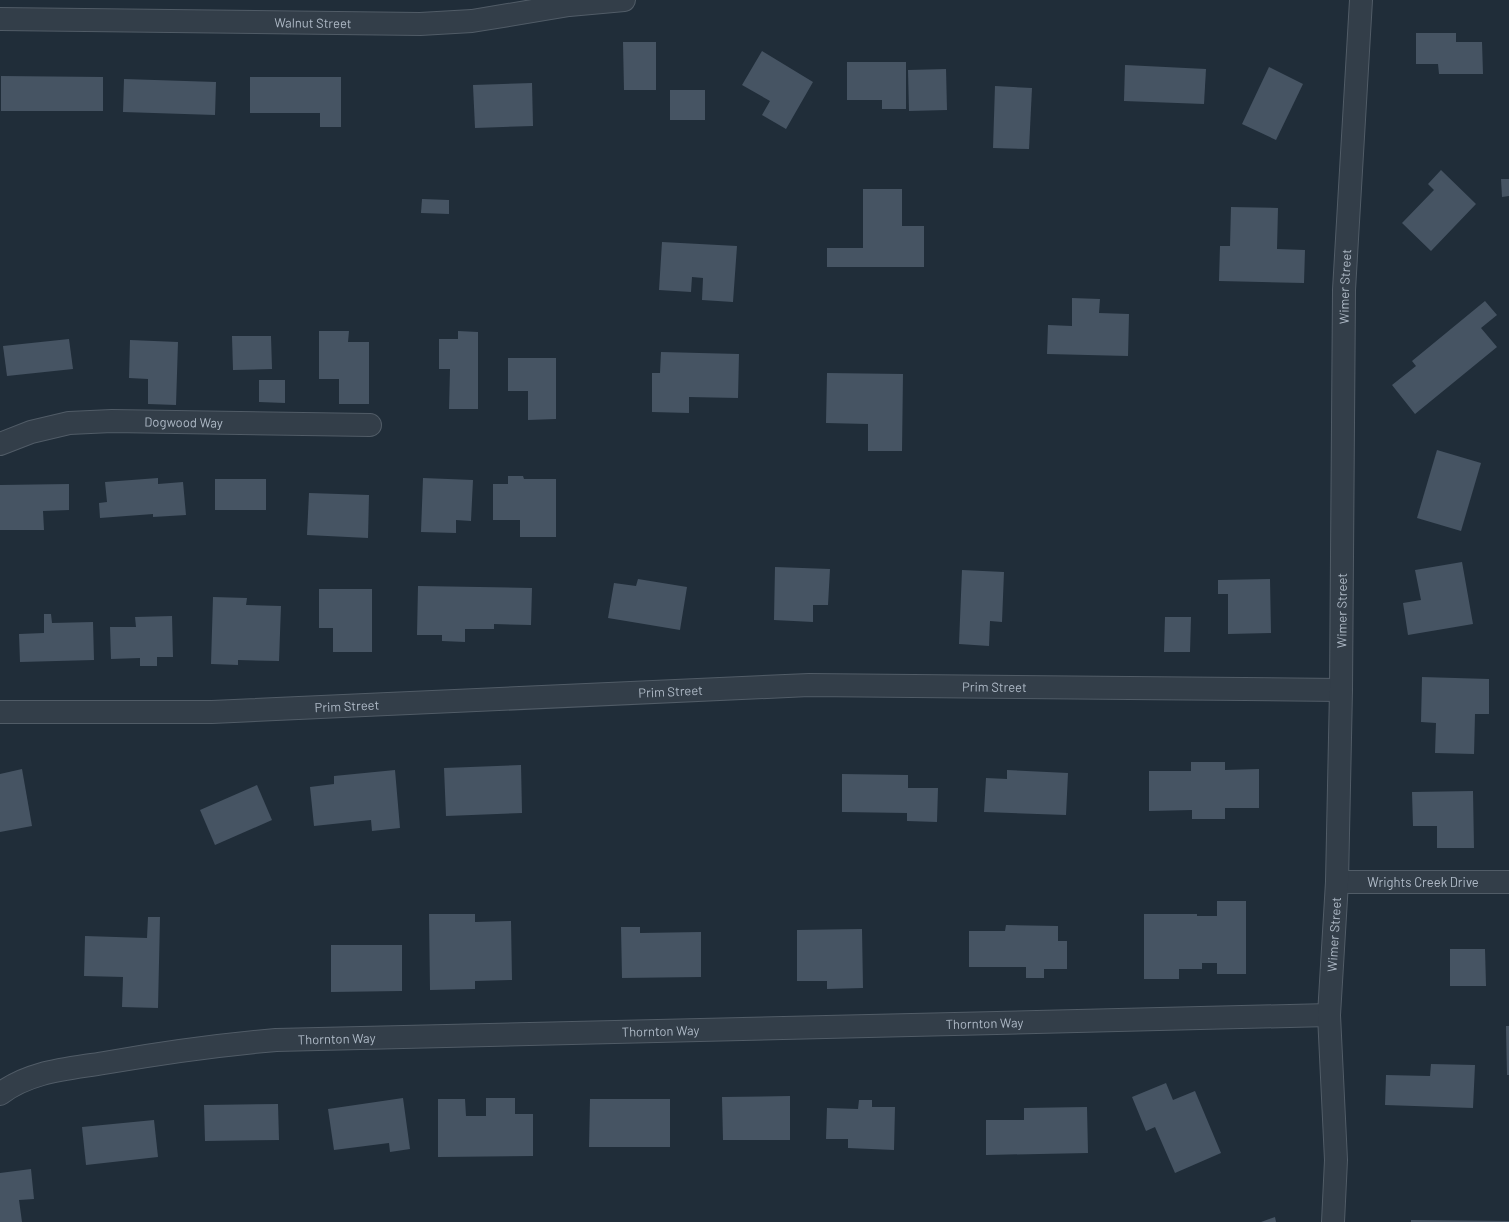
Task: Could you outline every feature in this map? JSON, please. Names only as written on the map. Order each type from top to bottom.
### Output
[{"type":"street","name":"Walnut Street","points":[[0,19],[420,24],[472,21],[569,5],[624,0]]},
{"type":"street","name":"Wimer Street","points":[[1333,1222],[1336,1160],[1329,1015],[1337,882],[1341,690],[1344,290],[1361,0]]},
{"type":"street","name":"Dogwood Way","points":[[0,444],[31,432],[69,423],[105,421],[370,425]]},
{"type":"street","name":"Prim Street","points":[[0,712],[212,712],[809,685],[1341,690]]},
{"type":"street","name":"Wrights Creek Drive","points":[[1337,882],[1509,882]]},
{"type":"street","name":"Thornton Way","points":[[0,1094],[26,1079],[49,1072],[166,1052],[219,1045],[276,1040],[1329,1015]]},
{"type":"building","points":[[1416,33],[1456,33],[1456,42],[1482,42],[1483,74],[1439,74],[1438,64],[1416,64]]},
{"type":"building","points":[[623,42],[656,42],[656,90],[624,90]]},
{"type":"building","points":[[762,51],[813,82],[786,129],[762,115],[770,101],[742,85]]},
{"type":"building","points":[[847,62],[906,62],[906,109],[882,109],[882,100],[847,100]]},
{"type":"building","points":[[1125,65],[1206,69],[1204,104],[1124,101]]},
{"type":"building","points":[[1269,67],[1303,84],[1276,140],[1242,124]]},
{"type":"building","points":[[946,69],[947,110],[909,111],[908,70]]},
{"type":"building","points":[[1,76],[103,77],[103,111],[1,111]]},
{"type":"building","points":[[250,77],[341,77],[341,127],[320,127],[320,113],[250,113]]},
{"type":"building","points":[[124,79],[216,82],[215,115],[123,112]]},
{"type":"building","points":[[532,83],[533,126],[475,128],[473,85]]},
{"type":"building","points":[[995,86],[1032,88],[1029,149],[993,148]]},
{"type":"building","points":[[670,90],[705,90],[705,120],[670,120]]},
{"type":"building","points":[[1441,170],[1476,204],[1431,251],[1402,223],[1434,190],[1428,184]]},
{"type":"building","points":[[1501,179],[1509,179],[1509,196],[1502,197]]},
{"type":"building","points":[[863,189],[902,189],[902,226],[924,226],[924,267],[827,267],[827,248],[863,248]]},
{"type":"building","points":[[422,199],[449,200],[449,214],[421,213]]},
{"type":"building","points":[[1231,207],[1278,208],[1277,249],[1305,250],[1304,283],[1219,281],[1220,246],[1230,246]]},
{"type":"building","points":[[662,242],[737,246],[733,302],[702,300],[703,278],[692,277],[691,292],[659,290]]},
{"type":"building","points":[[1072,298],[1100,299],[1099,313],[1129,314],[1128,356],[1047,354],[1048,325],[1072,326]]},
{"type":"building","points":[[1485,301],[1497,315],[1481,328],[1497,347],[1415,414],[1392,385],[1416,366],[1412,361]]},
{"type":"building","points":[[319,331],[349,331],[348,342],[369,342],[369,404],[339,404],[339,379],[319,379]]},
{"type":"building","points":[[458,331],[478,332],[478,409],[449,409],[450,369],[439,369],[439,339],[458,339]]},
{"type":"building","points":[[232,336],[271,336],[272,369],[233,370]]},
{"type":"building","points":[[69,339],[73,369],[7,376],[3,346]]},
{"type":"building","points":[[130,340],[178,342],[176,405],[148,404],[148,379],[129,378]]},
{"type":"building","points":[[661,352],[739,354],[738,398],[689,397],[689,413],[652,412],[652,373],[660,373]]},
{"type":"building","points":[[508,358],[556,358],[556,419],[528,420],[528,391],[508,391]]},
{"type":"building","points":[[827,373],[903,374],[902,451],[868,451],[868,424],[826,423]]},
{"type":"building","points":[[259,380],[285,380],[285,403],[259,402]]},
{"type":"building","points":[[1437,450],[1481,463],[1461,531],[1417,518]]},
{"type":"building","points":[[508,476],[523,476],[524,479],[556,479],[556,537],[520,537],[520,520],[493,520],[493,484],[508,484]]},
{"type":"building","points":[[158,478],[158,484],[183,482],[186,515],[153,517],[153,514],[100,518],[99,503],[107,502],[105,482]]},
{"type":"building","points":[[423,478],[473,480],[471,521],[456,520],[456,533],[421,532]]},
{"type":"building","points":[[215,479],[266,479],[266,510],[215,510]]},
{"type":"building","points":[[69,484],[69,510],[43,511],[44,530],[0,530],[0,485]]},
{"type":"building","points":[[309,493],[369,495],[368,538],[307,535]]},
{"type":"building","points":[[1462,562],[1473,624],[1408,635],[1403,603],[1421,600],[1415,570]]},
{"type":"building","points":[[775,567],[830,569],[828,605],[813,605],[813,622],[774,620]]},
{"type":"building","points":[[962,570],[1004,572],[1002,622],[990,621],[989,646],[959,644]]},
{"type":"building","points":[[638,579],[687,587],[680,630],[608,618],[614,583],[636,586]]},
{"type":"building","points":[[1270,579],[1271,633],[1228,634],[1228,594],[1218,594],[1218,580]]},
{"type":"building","points":[[418,586],[532,588],[531,625],[494,624],[494,629],[465,629],[465,642],[442,641],[442,635],[417,635]]},
{"type":"building","points":[[319,589],[372,589],[372,652],[333,652],[333,628],[319,628]]},
{"type":"building","points":[[213,597],[247,598],[246,605],[281,606],[279,661],[238,660],[238,665],[211,664]]},
{"type":"building","points":[[44,614],[51,614],[52,623],[93,622],[94,660],[20,662],[19,634],[44,633]]},
{"type":"building","points":[[172,616],[173,657],[157,657],[157,666],[140,666],[140,658],[111,659],[110,627],[136,627],[135,617]]},
{"type":"building","points":[[1165,617],[1191,617],[1190,652],[1164,652]]},
{"type":"building","points":[[1422,677],[1489,679],[1489,714],[1475,714],[1474,754],[1435,753],[1436,723],[1421,722]]},
{"type":"building","points":[[1191,762],[1225,762],[1225,770],[1259,769],[1259,808],[1225,808],[1225,819],[1192,819],[1192,810],[1149,811],[1149,771],[1191,771]]},
{"type":"building","points":[[521,765],[522,813],[446,816],[444,768]]},
{"type":"building","points":[[22,769],[32,826],[0,832],[0,774]]},
{"type":"building","points":[[395,770],[400,828],[372,831],[371,820],[314,826],[310,787],[334,784],[334,776]]},
{"type":"building","points":[[1007,770],[1068,773],[1066,815],[984,812],[986,778],[1007,779]]},
{"type":"building","points":[[842,774],[908,775],[908,788],[938,788],[937,822],[907,821],[907,813],[842,812]]},
{"type":"building","points":[[257,785],[272,820],[215,845],[200,810]]},
{"type":"building","points":[[1473,791],[1474,848],[1437,848],[1437,826],[1413,826],[1412,792]]},
{"type":"building","points":[[1217,901],[1246,901],[1246,974],[1217,974],[1217,963],[1202,963],[1202,969],[1179,969],[1179,979],[1144,979],[1144,914],[1197,914],[1197,916],[1217,916]]},
{"type":"building","points":[[429,914],[475,914],[475,922],[511,921],[512,980],[475,981],[475,989],[430,990]]},
{"type":"building","points":[[148,917],[160,917],[158,1008],[122,1007],[123,977],[84,976],[85,936],[147,938]]},
{"type":"building","points":[[1006,925],[1058,926],[1058,941],[1067,941],[1067,969],[1044,969],[1044,978],[1026,978],[1026,967],[969,967],[969,931],[1005,931]]},
{"type":"building","points":[[621,927],[640,927],[640,933],[701,932],[701,977],[622,978]]},
{"type":"building","points":[[862,929],[863,988],[827,989],[827,981],[797,981],[797,930]]},
{"type":"building","points":[[331,945],[402,945],[402,991],[331,992]]},
{"type":"building","points":[[1450,949],[1485,949],[1486,986],[1450,986]]},
{"type":"building","points":[[1506,1026],[1509,1026],[1509,1075],[1507,1075]]},
{"type":"building","points":[[1431,1064],[1475,1065],[1473,1108],[1385,1105],[1386,1075],[1430,1076]]},
{"type":"building","points":[[1166,1083],[1173,1100],[1195,1091],[1221,1153],[1175,1173],[1155,1127],[1146,1131],[1132,1097]]},
{"type":"building","points":[[790,1096],[790,1140],[723,1140],[722,1097]]},
{"type":"building","points":[[403,1098],[410,1149],[390,1152],[389,1143],[334,1150],[328,1109]]},
{"type":"building","points":[[486,1098],[515,1098],[515,1114],[533,1114],[533,1156],[438,1157],[438,1099],[465,1099],[466,1116],[486,1116]]},
{"type":"building","points":[[590,1099],[670,1099],[670,1147],[589,1147]]},
{"type":"building","points":[[859,1100],[872,1100],[872,1107],[895,1107],[894,1150],[848,1148],[848,1139],[826,1139],[827,1108],[858,1109]]},
{"type":"building","points":[[278,1104],[279,1140],[205,1141],[204,1105]]},
{"type":"building","points":[[1087,1107],[1088,1153],[986,1155],[986,1120],[1024,1120],[1024,1108]]},
{"type":"building","points":[[154,1120],[158,1157],[86,1165],[82,1127]]},
{"type":"building","points":[[31,1169],[34,1199],[19,1200],[22,1222],[0,1222],[0,1173]]},
{"type":"building","points":[[1275,1217],[1276,1222],[1261,1222]]},
{"type":"building","points":[[1411,1220],[1509,1221],[1509,1222],[1411,1222]]}]
